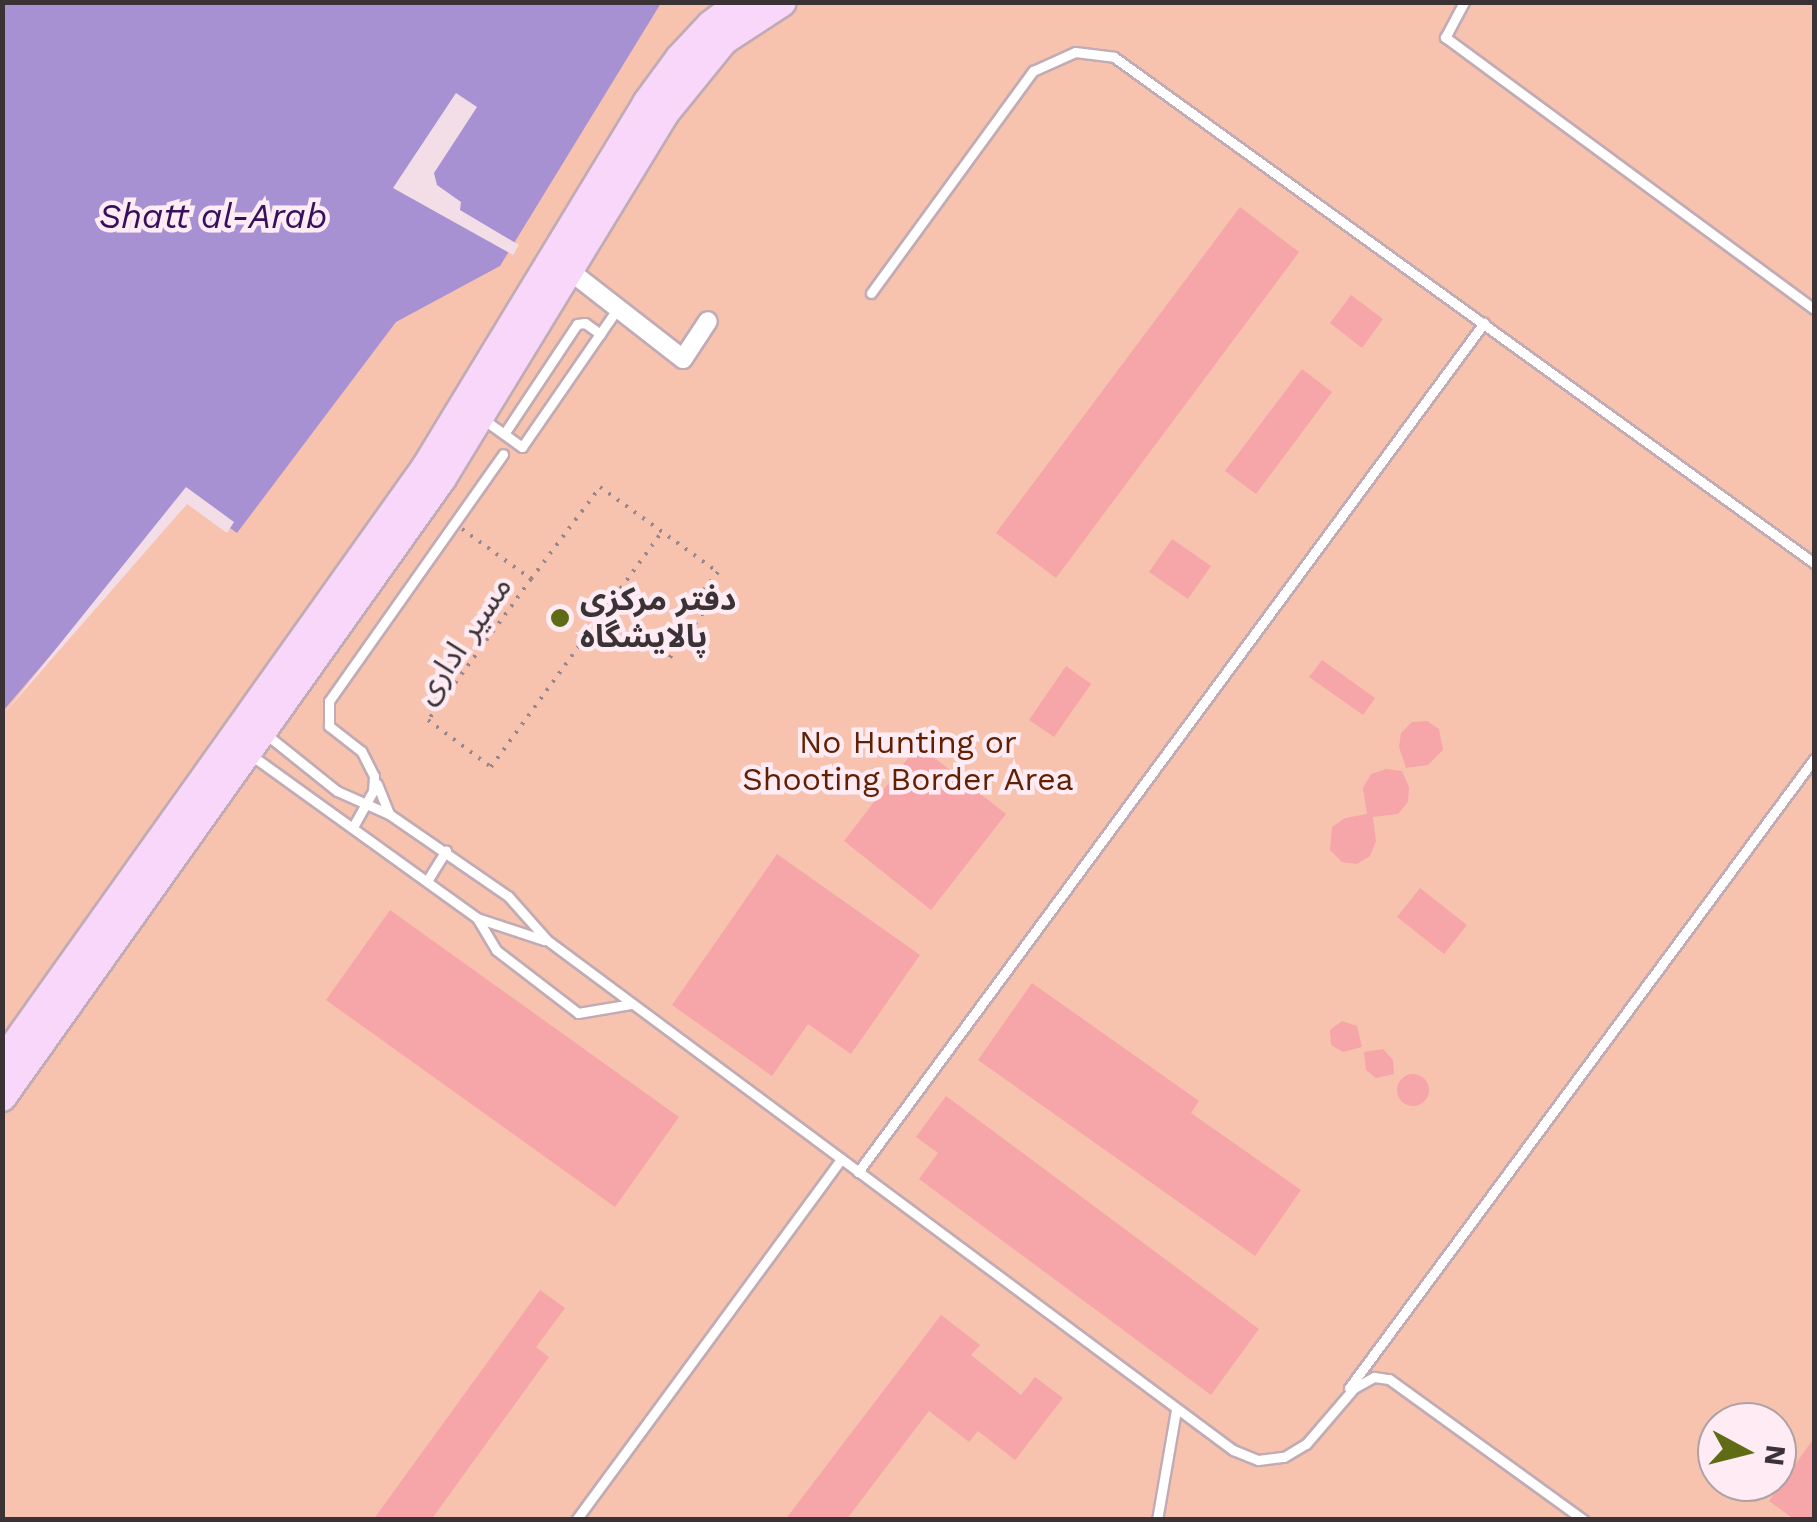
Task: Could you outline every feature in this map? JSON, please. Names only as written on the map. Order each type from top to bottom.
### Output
[{"type":"main road","points":[[2,1062],[426,467],[647,103],[680,58],[711,25],[741,2]]},
{"type":"main road","points":[[2,1097],[481,417],[664,114],[695,70],[724,40],[782,2]]},
{"type":"street","points":[[570,271],[683,359],[708,321]]},
{"type":"lane","points":[[1464,2],[1445,37],[1814,309]]},
{"type":"lane","points":[[871,294],[1033,70],[1076,52],[1096,53],[1133,68],[1814,563]]},
{"type":"lane","points":[[481,417],[522,447],[618,308]]},
{"type":"lane","points":[[504,434],[578,324],[585,323],[600,334]]},
{"type":"lane","points":[[858,1172],[1484,323]]},
{"type":"lane","points":[[389,814],[361,751],[328,726],[326,709],[502,454]]},
{"type":"lane","points":[[255,742],[337,791],[389,814],[446,851],[508,896],[547,940],[632,1004],[1176,1410],[1233,1450],[1258,1460],[1284,1457],[1306,1444],[1814,759]]},
{"type":"lane","points":[[255,742],[353,827],[477,918],[547,940]]},
{"type":"lane","points":[[353,827],[366,804],[374,776]]},
{"type":"lane","points":[[427,881],[446,851]]},
{"type":"lane","points":[[477,918],[496,950],[578,1014],[632,1004]]},
{"type":"lane","points":[[576,1520],[840,1159]]},
{"type":"lane","points":[[1332,1411],[1365,1381],[1388,1379],[1584,1520]]},
{"type":"lane","points":[[1157,1520],[1176,1410]]},
{"type":"path","name":"مسیر اداری","points":[[661,532],[492,767],[428,720],[600,486],[718,572],[698,598],[709,606],[668,660]]},
{"type":"path","name":"مسیر اداری","points":[[454,524],[531,579]]},
{"type":"green space","name":"No Hunting or Shooting Border Area","points":[[45,3],[1814,3],[1814,1519],[3,1520],[2,52]]},
{"type":"water","name":"Shatt al-Arab","points":[[3,3],[661,3],[500,266],[396,322],[237,533],[186,497],[3,711]]},
{"type":"pier","points":[[456,93],[477,107],[434,173],[437,185],[461,202],[460,210],[519,245],[513,255],[393,188]]},
{"type":"pier","points":[[186,487],[234,522],[227,533],[187,504],[2,716]]},
{"type":"building","points":[[1240,207],[1299,252],[1056,578],[996,533]]},
{"type":"building","points":[[1351,295],[1383,319],[1362,348],[1330,323]]},
{"type":"building","points":[[1302,369],[1332,392],[1256,494],[1225,471]]},
{"type":"building","points":[[1172,539],[1211,566],[1188,599],[1149,572]]},
{"type":"building","points":[[1322,660],[1375,698],[1363,715],[1309,677]]},
{"type":"building","points":[[1066,666],[1091,684],[1054,737],[1029,720]]},
{"type":"building","points":[[1427,721],[1439,729],[1443,750],[1428,765],[1406,768],[1399,747],[1401,733],[1412,722]]},
{"type":"building","points":[[918,745],[1006,814],[931,910],[844,841]]},
{"type":"building","points":[[1386,769],[1402,771],[1409,787],[1408,802],[1398,814],[1373,817],[1376,841],[1370,856],[1357,864],[1342,862],[1330,850],[1332,827],[1345,818],[1367,814],[1363,788],[1371,774]]},
{"type":"building","points":[[777,854],[920,955],[851,1054],[808,1024],[772,1076],[672,1005]]},
{"type":"building","points":[[1420,888],[1467,925],[1444,954],[1397,917]]},
{"type":"building","points":[[390,910],[679,1117],[615,1207],[326,1000]]},
{"type":"building","points":[[1032,983],[1199,1101],[1191,1113],[1301,1190],[1255,1256],[978,1060]]},
{"type":"building","points":[[1342,1021],[1357,1026],[1362,1047],[1343,1052],[1331,1045],[1330,1030]]},
{"type":"building","points":[[1383,1049],[1393,1060],[1394,1074],[1376,1078],[1366,1070],[1364,1052]]},
{"type":"building","points":[[1413,1074],[1425,1078],[1429,1090],[1425,1102],[1413,1106],[1401,1102],[1397,1090],[1401,1078]]},
{"type":"building","points":[[946,1096],[1259,1329],[1211,1395],[919,1179],[938,1153],[916,1137]]},
{"type":"building","points":[[540,1290],[565,1308],[536,1347],[549,1357],[431,1520],[373,1520]]},
{"type":"building","points":[[941,1315],[980,1345],[971,1355],[1021,1395],[1035,1377],[1063,1398],[1015,1460],[978,1431],[969,1442],[929,1411],[846,1520],[785,1520]]},
{"type":"building","points":[[1814,1438],[1814,1520],[1795,1520],[1770,1502],[1797,1502],[1797,1462]]},
{"type":"place","name":"دفتر مرکزی پالایشگاه","points":[[560,618]]}]
